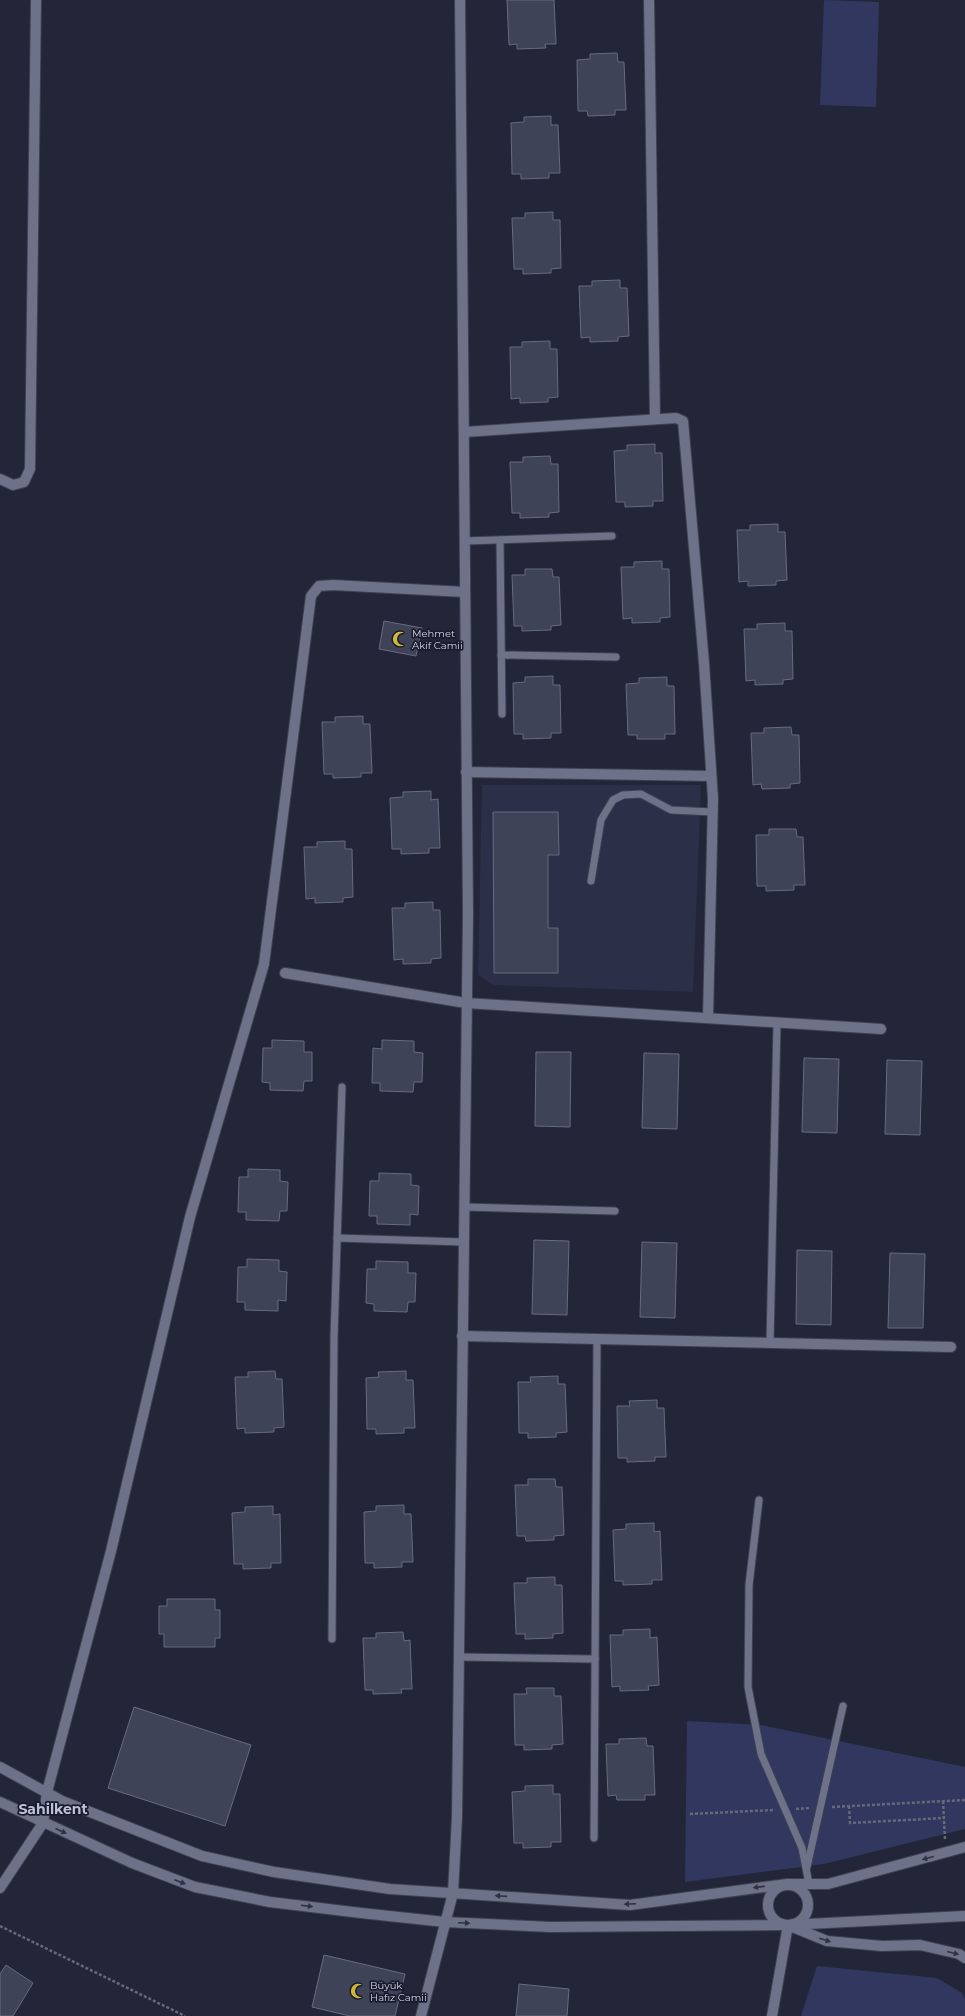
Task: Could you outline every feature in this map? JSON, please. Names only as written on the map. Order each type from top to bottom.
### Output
[{"type":"street","points":[[0,479],[13,485],[24,482],[30,469],[36,0]]},
{"type":"street","points":[[421,2016],[453,1893],[458,1817],[466,1003],[465,541],[460,0]]},
{"type":"street","points":[[649,0],[655,419]]},
{"type":"street","points":[[464,432],[655,419],[676,418],[683,421],[704,663],[711,776],[712,812],[708,1018]]},
{"type":"street","points":[[0,1888],[43,1823],[47,1792],[111,1551],[190,1217],[264,964],[311,596],[319,586],[333,585],[465,592]]},
{"type":"street","points":[[466,772],[711,776]]},
{"type":"street","points":[[285,974],[466,1003],[881,1029]]},
{"type":"street","points":[[462,1336],[951,1347]]},
{"type":"street","points":[[0,1767],[62,1801],[202,1856],[274,1872],[390,1889],[630,1905],[787,1884],[828,1884],[965,1847]]},
{"type":"street","points":[[0,1802],[132,1863],[195,1887],[270,1902],[445,1922],[550,1927],[788,1925],[965,1916]]},
{"type":"street","points":[[788,1925],[801,1921],[805,1916],[809,1904],[804,1892],[794,1884],[780,1886],[770,1895],[768,1909],[775,1921],[827,1941],[882,1946],[920,1945],[959,1954],[965,1958]]},
{"type":"street","points":[[772,2016],[788,1925]]},
{"type":"lane","points":[[465,541],[612,536]]},
{"type":"lane","points":[[500,540],[502,714]]},
{"type":"lane","points":[[501,655],[616,657]]},
{"type":"lane","points":[[591,881],[601,820],[613,800],[623,795],[641,794],[671,810],[712,812]]},
{"type":"lane","points":[[770,1343],[777,1023]]},
{"type":"lane","points":[[332,1639],[334,1345],[342,1087]]},
{"type":"lane","points":[[464,1206],[615,1211]]},
{"type":"lane","points":[[337,1238],[463,1242]]},
{"type":"lane","points":[[594,1838],[597,1339]]},
{"type":"lane","points":[[759,1500],[749,1585],[748,1687],[761,1754],[802,1848],[809,1884]]},
{"type":"lane","points":[[459,1657],[595,1659]]},
{"type":"lane","points":[[806,1871],[843,1706]]},
{"type":"path","points":[[942,1801],[946,1853]]},
{"type":"path","points":[[849,1806],[850,1823],[944,1818]]},
{"type":"path","points":[[0,1926],[185,2016]]},
{"type":"shaded area","points":[[824,0],[879,2],[876,107],[820,105]]},
{"type":"shaded area","points":[[482,785],[701,785],[693,992],[494,985],[478,975]]},
{"type":"shaded area","points":[[687,1721],[761,1725],[965,1767],[965,1829],[824,1864],[685,1882]]},
{"type":"shaded area","points":[[817,1966],[937,1978],[962,1993],[965,1999],[965,2016],[801,2016]]},
{"type":"building","points":[[507,0],[554,0],[556,44],[545,44],[546,48],[517,49],[517,44],[509,45]]},
{"type":"building","points":[[617,53],[618,62],[624,62],[626,110],[615,110],[615,115],[588,116],[587,111],[578,111],[577,60],[590,59],[590,54]]},
{"type":"building","points":[[551,116],[551,125],[558,125],[560,173],[549,173],[549,178],[521,179],[521,174],[512,174],[511,123],[524,122],[524,117]]},
{"type":"building","points":[[553,212],[553,220],[560,220],[561,268],[551,269],[551,273],[523,274],[523,269],[514,269],[512,218],[525,218],[525,213]]},
{"type":"building","points":[[620,280],[620,288],[627,288],[629,336],[618,337],[618,341],[590,342],[590,337],[581,338],[579,286],[592,286],[592,281]]},
{"type":"building","points":[[550,341],[550,349],[557,349],[558,397],[548,398],[548,402],[520,403],[520,398],[511,399],[510,347],[522,347],[522,342]]},
{"type":"building","points":[[655,444],[655,453],[662,453],[663,501],[653,501],[653,506],[625,507],[625,502],[616,502],[614,451],[627,450],[627,445]]},
{"type":"building","points":[[550,456],[551,464],[558,464],[559,512],[549,513],[549,517],[520,518],[520,513],[512,513],[510,462],[523,462],[523,457]]},
{"type":"building","points":[[778,524],[778,532],[785,532],[787,580],[776,581],[776,585],[748,586],[748,581],[739,582],[737,530],[750,530],[750,525]]},
{"type":"building","points":[[662,561],[662,569],[669,569],[670,617],[660,618],[660,622],[632,623],[632,618],[623,619],[621,567],[634,567],[634,562]]},
{"type":"building","points":[[525,569],[552,569],[553,577],[559,577],[561,625],[551,626],[551,630],[522,631],[522,626],[514,626],[512,575],[525,575]]},
{"type":"building","name":"Mehmet Akif Camii","points":[[384,621],[422,628],[416,656],[379,649]]},
{"type":"building","points":[[785,623],[785,631],[792,631],[793,679],[783,680],[783,684],[755,685],[755,680],[746,681],[744,629],[757,629],[757,624]]},
{"type":"building","points":[[553,676],[553,685],[560,685],[561,733],[551,733],[551,738],[523,739],[523,734],[514,734],[513,683],[525,682],[525,677]]},
{"type":"building","points":[[667,677],[667,686],[674,686],[675,734],[665,734],[665,739],[637,739],[637,735],[628,735],[626,684],[639,683],[639,678]]},
{"type":"building","points":[[363,716],[363,724],[370,724],[372,773],[361,773],[361,777],[333,778],[333,774],[324,774],[322,722],[335,722],[335,717]]},
{"type":"building","points":[[791,727],[792,735],[799,735],[800,783],[790,784],[790,788],[762,789],[761,784],[753,785],[751,733],[764,733],[764,728]]},
{"type":"building","points":[[431,791],[431,800],[438,799],[440,848],[429,848],[429,853],[401,854],[401,849],[392,849],[390,798],[403,797],[403,792]]},
{"type":"building","points":[[493,812],[558,812],[559,855],[548,855],[548,928],[558,928],[558,973],[494,973]]},
{"type":"building","points":[[769,829],[796,829],[797,837],[803,837],[805,885],[794,885],[794,890],[766,891],[766,886],[757,886],[756,835],[769,835]]},
{"type":"building","points":[[345,841],[345,849],[352,849],[353,897],[343,898],[343,902],[315,903],[315,898],[306,899],[304,847],[317,847],[317,842]]},
{"type":"building","points":[[433,902],[433,910],[440,910],[441,958],[431,959],[431,963],[403,964],[403,959],[394,960],[392,908],[405,908],[405,903]]},
{"type":"building","points":[[272,1040],[304,1041],[304,1052],[312,1052],[312,1081],[304,1081],[303,1091],[270,1090],[270,1083],[262,1082],[263,1048],[272,1048]]},
{"type":"building","points":[[382,1040],[414,1041],[414,1052],[423,1053],[422,1082],[414,1082],[413,1092],[380,1091],[380,1083],[372,1083],[373,1048],[382,1049]]},
{"type":"building","points":[[536,1052],[571,1052],[570,1127],[535,1126]]},
{"type":"building","points":[[644,1053],[679,1054],[677,1129],[642,1128]]},
{"type":"building","points":[[804,1058],[839,1059],[837,1133],[802,1132]]},
{"type":"building","points":[[887,1060],[922,1061],[920,1135],[885,1134]]},
{"type":"building","points":[[248,1169],[280,1170],[280,1181],[288,1182],[287,1211],[280,1211],[279,1221],[246,1220],[246,1212],[238,1212],[239,1177],[248,1177]]},
{"type":"building","points":[[379,1173],[411,1174],[411,1185],[419,1186],[418,1215],[410,1214],[410,1225],[377,1224],[377,1216],[369,1216],[370,1181],[379,1181]]},
{"type":"building","points":[[534,1240],[569,1241],[567,1315],[532,1314]]},
{"type":"building","points":[[642,1242],[677,1243],[675,1318],[640,1317]]},
{"type":"building","points":[[797,1250],[832,1251],[831,1325],[796,1324]]},
{"type":"building","points":[[890,1253],[925,1254],[923,1328],[888,1328]]},
{"type":"building","points":[[247,1259],[279,1260],[279,1271],[287,1272],[286,1301],[278,1300],[278,1311],[245,1310],[245,1302],[237,1302],[238,1267],[247,1267]]},
{"type":"building","points":[[376,1261],[408,1262],[408,1273],[416,1273],[415,1302],[408,1302],[407,1312],[374,1311],[374,1304],[366,1303],[367,1269],[376,1269]]},
{"type":"building","points":[[275,1371],[276,1379],[282,1379],[284,1427],[274,1428],[274,1432],[245,1433],[245,1428],[237,1429],[235,1377],[248,1377],[248,1372]]},
{"type":"building","points":[[406,1371],[406,1380],[413,1380],[415,1428],[404,1428],[404,1433],[376,1434],[376,1429],[367,1429],[366,1378],[379,1377],[378,1372]]},
{"type":"building","points":[[558,1376],[558,1384],[565,1384],[567,1432],[556,1433],[556,1437],[528,1438],[528,1433],[519,1433],[518,1382],[531,1382],[530,1377]]},
{"type":"building","points":[[657,1400],[657,1408],[664,1408],[666,1457],[655,1457],[655,1461],[627,1462],[627,1458],[618,1458],[617,1406],[630,1406],[629,1401]]},
{"type":"building","points":[[528,1479],[555,1479],[556,1487],[562,1487],[564,1535],[554,1536],[554,1540],[526,1541],[525,1536],[517,1536],[515,1485],[528,1485]]},
{"type":"building","points":[[404,1505],[404,1514],[411,1514],[413,1562],[402,1562],[402,1567],[374,1568],[374,1563],[365,1563],[364,1512],[376,1511],[376,1506]]},
{"type":"building","points":[[273,1506],[273,1515],[280,1514],[281,1563],[271,1563],[271,1568],[243,1569],[243,1564],[234,1564],[232,1513],[245,1512],[245,1507]]},
{"type":"building","points":[[654,1523],[654,1532],[660,1531],[662,1580],[652,1580],[652,1584],[623,1585],[623,1581],[615,1581],[613,1530],[626,1529],[626,1524]]},
{"type":"building","points":[[555,1577],[555,1585],[562,1585],[563,1633],[553,1634],[553,1638],[525,1639],[525,1634],[516,1634],[514,1583],[527,1583],[527,1578]]},
{"type":"building","points":[[167,1599],[215,1599],[215,1610],[220,1610],[220,1638],[215,1638],[215,1647],[164,1647],[164,1634],[159,1634],[159,1606],[167,1606]]},
{"type":"building","points":[[650,1629],[650,1638],[657,1637],[659,1685],[648,1686],[649,1690],[620,1691],[620,1686],[612,1687],[610,1635],[623,1635],[623,1630]]},
{"type":"building","points":[[403,1632],[404,1641],[410,1640],[412,1689],[401,1689],[402,1693],[373,1694],[373,1690],[365,1690],[363,1638],[376,1638],[376,1633]]},
{"type":"building","points":[[526,1688],[554,1688],[554,1696],[561,1696],[563,1744],[552,1745],[552,1749],[524,1750],[524,1745],[515,1745],[514,1694],[527,1694]]},
{"type":"building","points":[[134,1707],[251,1745],[225,1826],[108,1788]]},
{"type":"building","points":[[646,1738],[647,1746],[653,1746],[655,1795],[645,1795],[645,1800],[617,1800],[616,1795],[608,1796],[606,1744],[619,1744],[619,1739]]},
{"type":"building","points":[[553,1785],[553,1794],[560,1794],[561,1842],[551,1842],[551,1847],[523,1848],[523,1843],[514,1843],[512,1792],[525,1791],[525,1786]]},
{"type":"building","name":"Büyük Hafız Camii","points":[[324,1955],[405,1974],[395,2016],[350,2016],[312,2007]]},
{"type":"building","points":[[6,1965],[33,1983],[13,2016],[0,2016],[0,1974]]},
{"type":"building","points":[[519,1984],[569,1989],[567,2016],[516,2016]]},
{"type":"place","name":"Mehmet Akif Camii","points":[[400,639]]},
{"type":"place","name":"Büyük Hafız Camii","points":[[358,1991]]},
{"type":"district","name":"Sahilkent","points":[[53,1809]]}]
